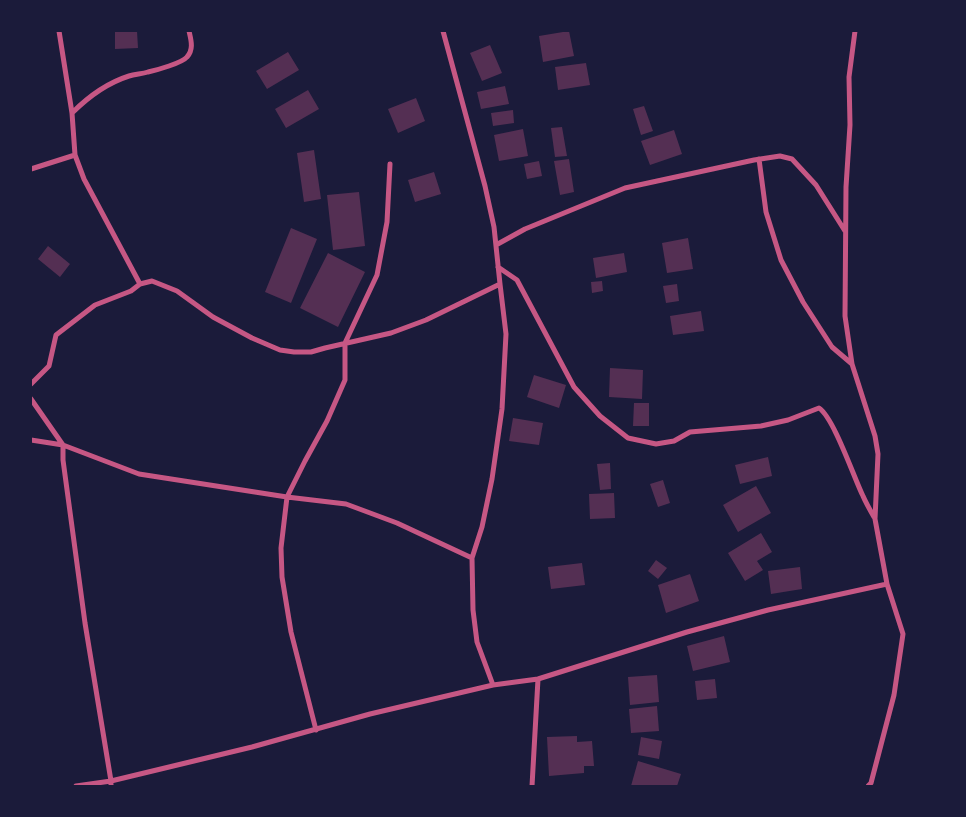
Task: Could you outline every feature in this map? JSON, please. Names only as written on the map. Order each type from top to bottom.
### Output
[{"type":"street","points":[[59,31],[72,113],[75,155],[84,178],[140,284]]},
{"type":"street","points":[[72,113],[83,102],[106,86],[130,76],[147,73],[183,60],[191,50],[189,31]]},
{"type":"street","points":[[443,31],[494,226],[506,334],[502,408],[492,478],[482,527],[472,558],[473,610],[477,642],[493,685]]},
{"type":"street","points":[[855,31],[848,77],[850,125],[846,187],[845,316],[852,364],[876,436],[878,454],[875,519],[887,584],[903,634],[894,694],[872,785]]},
{"type":"street","points":[[31,168],[75,155]]},
{"type":"street","points":[[496,245],[525,229],[625,188],[780,156],[792,159],[816,185],[845,231]]},
{"type":"street","points":[[759,159],[766,212],[781,260],[803,302],[832,347],[852,364]]},
{"type":"street","points":[[316,730],[291,632],[282,577],[281,548],[288,497],[327,421],[345,380],[346,343],[377,276],[387,222],[390,164]]},
{"type":"street","points":[[498,267],[517,280],[574,387],[600,416],[628,438],[656,444],[674,441],[690,432],[761,426],[788,420],[819,408],[823,410],[835,430],[875,519]]},
{"type":"street","points":[[31,384],[49,366],[56,335],[95,305],[132,292],[140,284],[152,281],[177,291],[213,317],[252,338],[280,350],[294,352],[311,352],[391,333],[426,320],[500,284]]},
{"type":"street","points":[[31,399],[63,445],[85,623],[111,783]]},
{"type":"street","points":[[31,440],[63,445],[139,474],[346,504],[397,523],[472,558]]},
{"type":"street","points":[[76,786],[111,783],[316,730],[370,714],[493,685],[538,679],[696,630],[768,610],[887,584]]},
{"type":"street","points":[[532,786],[538,679]]},
{"type":"building","points":[[115,31],[137,31],[138,48],[115,49]]},
{"type":"building","points":[[569,31],[574,56],[543,62],[539,36]]},
{"type":"building","points":[[490,45],[502,73],[482,81],[470,53]]},
{"type":"building","points":[[288,52],[299,70],[267,89],[256,71]]},
{"type":"building","points":[[586,63],[590,85],[558,90],[555,67]]},
{"type":"building","points":[[505,86],[509,104],[481,109],[477,92]]},
{"type":"building","points":[[308,90],[319,109],[286,128],[275,109]]},
{"type":"building","points":[[416,98],[425,121],[398,133],[388,109]]},
{"type":"building","points":[[644,106],[653,131],[641,135],[633,109]]},
{"type":"building","points":[[513,110],[514,123],[493,126],[491,113]]},
{"type":"building","points":[[562,127],[567,156],[555,157],[551,128]]},
{"type":"building","points":[[523,129],[528,156],[499,161],[494,135]]},
{"type":"building","points":[[674,130],[682,154],[650,165],[641,141]]},
{"type":"building","points":[[314,150],[321,199],[304,202],[297,153]]},
{"type":"building","points":[[569,159],[574,192],[560,195],[554,161]]},
{"type":"building","points":[[539,161],[542,176],[527,179],[524,164]]},
{"type":"building","points":[[434,172],[441,194],[415,202],[408,180]]},
{"type":"building","points":[[359,192],[365,246],[333,250],[327,195]]},
{"type":"building","points":[[291,228],[317,239],[291,303],[265,292]]},
{"type":"building","points":[[688,238],[693,269],[667,273],[662,243]]},
{"type":"building","points":[[48,246],[70,264],[60,277],[38,259]]},
{"type":"building","points":[[328,253],[365,272],[338,327],[300,308]]},
{"type":"building","points":[[624,253],[627,272],[596,278],[593,258]]},
{"type":"building","points":[[602,281],[603,291],[592,293],[591,282]]},
{"type":"building","points":[[677,284],[679,301],[666,303],[663,286]]},
{"type":"building","points":[[701,311],[704,331],[673,335],[670,316]]},
{"type":"building","points":[[610,368],[643,370],[642,399],[609,397]]},
{"type":"building","points":[[534,375],[566,385],[559,408],[527,397]]},
{"type":"building","points":[[634,403],[649,403],[649,426],[633,426]]},
{"type":"building","points":[[513,418],[543,423],[539,445],[509,441]]},
{"type":"building","points":[[768,457],[772,476],[740,484],[735,465]]},
{"type":"building","points":[[610,463],[611,489],[600,490],[597,464]]},
{"type":"building","points":[[663,480],[670,503],[658,507],[650,484]]},
{"type":"building","points":[[756,486],[771,513],[738,532],[723,505]]},
{"type":"building","points":[[614,493],[615,518],[590,519],[589,494]]},
{"type":"building","points":[[761,533],[772,552],[757,561],[763,570],[745,581],[728,553]]},
{"type":"building","points":[[656,560],[667,568],[658,579],[648,571]]},
{"type":"building","points":[[582,563],[585,585],[551,589],[548,567]]},
{"type":"building","points":[[800,567],[802,589],[771,594],[768,571]]},
{"type":"building","points":[[690,574],[699,601],[666,613],[658,585]]},
{"type":"building","points":[[724,636],[730,662],[693,671],[687,646]]},
{"type":"building","points":[[657,675],[659,702],[630,705],[628,677]]},
{"type":"building","points":[[715,679],[717,698],[697,700],[695,681]]},
{"type":"building","points":[[657,706],[659,731],[631,733],[629,709]]},
{"type":"building","points":[[577,736],[577,742],[592,741],[594,766],[584,766],[584,773],[549,776],[547,737]]},
{"type":"building","points":[[641,737],[662,741],[659,759],[638,755]]},
{"type":"building","points":[[638,761],[681,774],[677,786],[631,786]]}]
